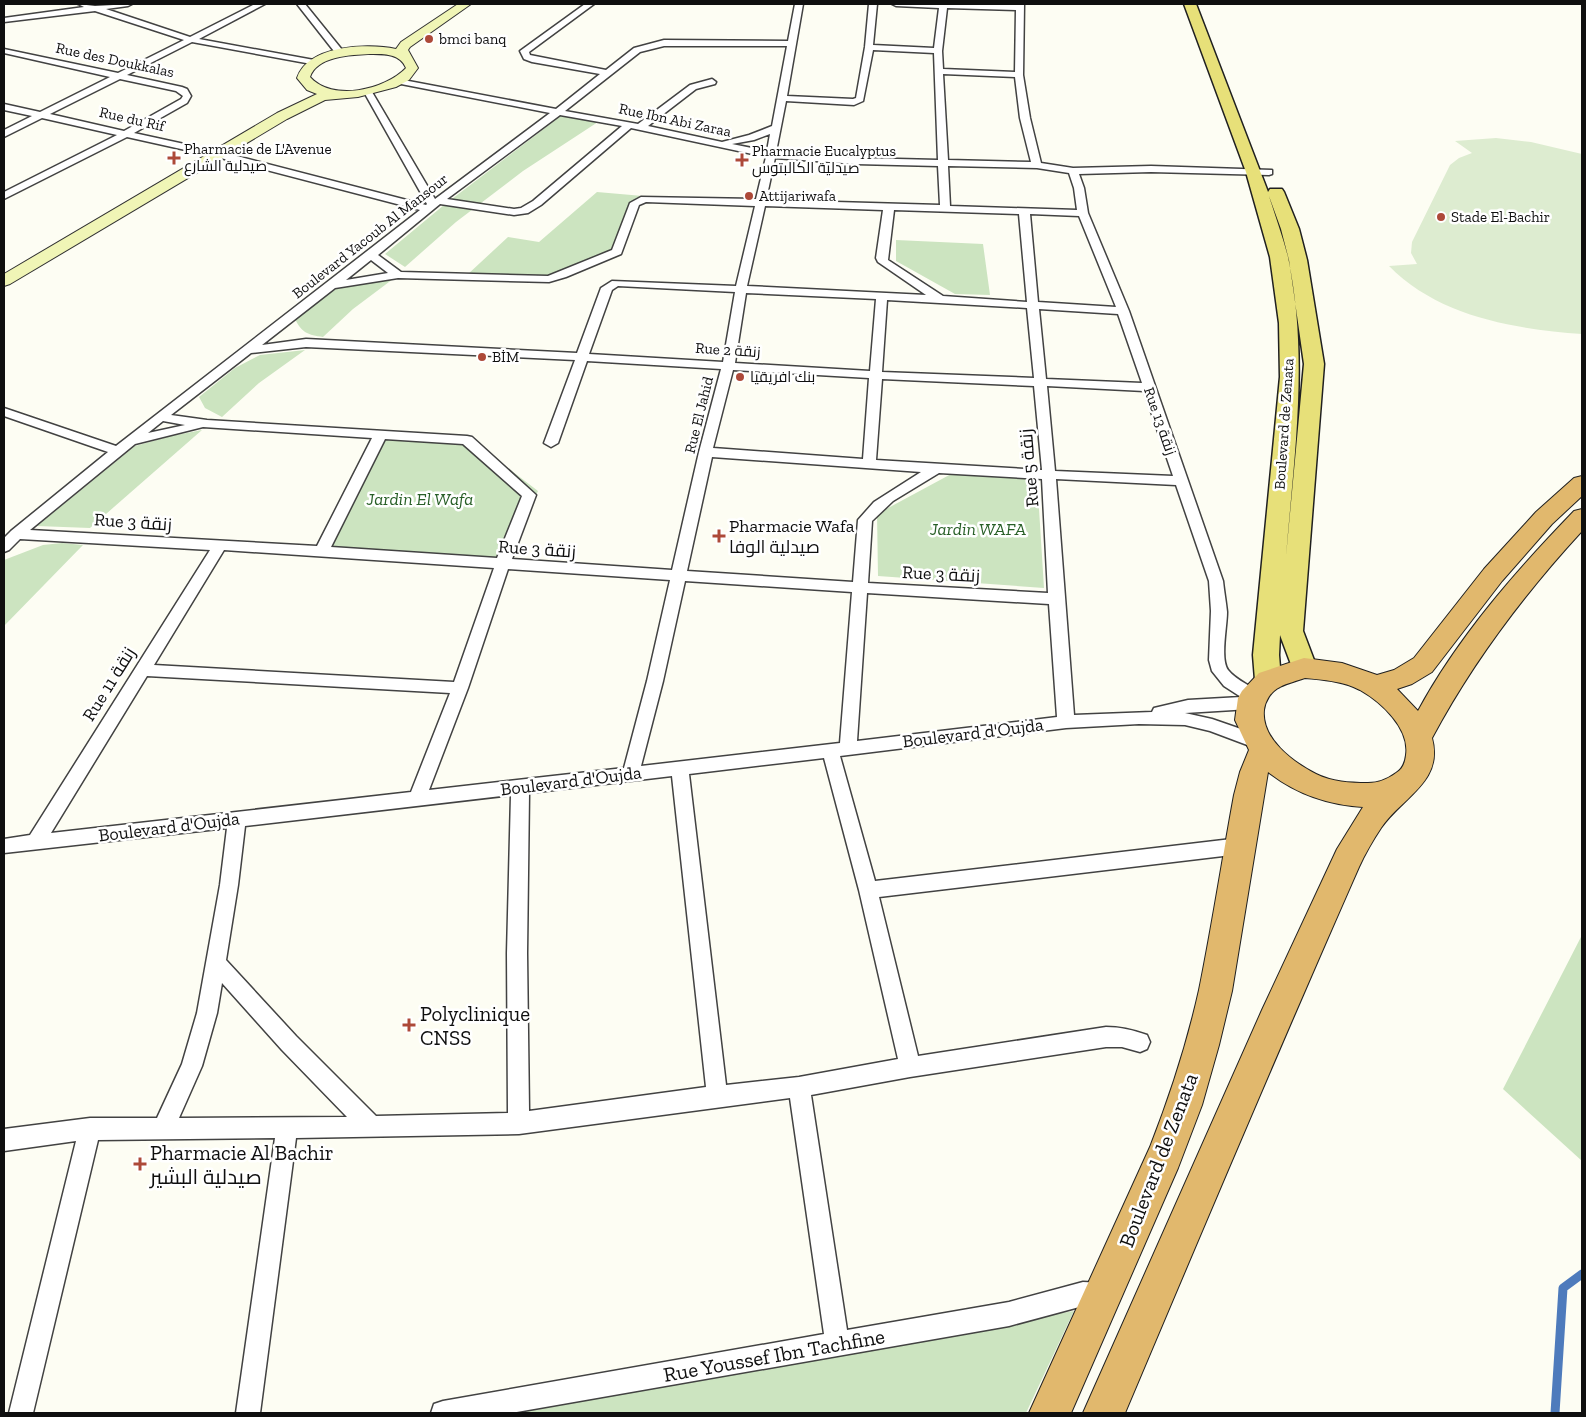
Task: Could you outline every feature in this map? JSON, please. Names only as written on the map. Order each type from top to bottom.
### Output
[{"type":"highway","points":[[1375,686],[1403,677],[1423,665],[1494,575],[1544,518],[1582,483]]},
{"type":"highway","points":[[1419,737],[1445,688],[1497,617],[1557,543],[1582,517]]},
{"type":"highway","points":[[1104,1413],[1274,1021],[1340,875],[1360,834],[1371,818],[1414,774],[1420,763],[1422,750],[1419,737],[1410,718],[1395,701],[1375,686],[1352,676],[1328,670],[1304,668],[1284,672],[1257,693],[1249,716],[1252,729],[1260,746],[1281,768],[1305,783],[1332,792],[1360,796],[1385,793],[1405,783]]},
{"type":"highway","name":"Boulevard de Zenata","points":[[1050,1413],[1166,1155],[1186,1097],[1202,1045],[1215,991],[1240,846],[1260,746]]},
{"type":"main road","name":"Boulevard de Zenata","points":[[1190,4],[1263,177]]},
{"type":"main road","name":"Boulevard de Zenata","points":[[1203,4],[1272,204],[1298,260],[1314,364],[1291,631],[1304,668]]},
{"type":"main road","name":"Boulevard de Zenata","points":[[1257,693],[1266,655],[1290,377],[1288,323],[1272,204]]},
{"type":"street","points":[[82,4],[192,40],[314,63]]},
{"type":"street","points":[[4,20],[128,4]]},
{"type":"street","points":[[4,134],[261,4]]},
{"type":"street","points":[[302,4],[340,53]]},
{"type":"street","points":[[4,281],[282,116],[321,97],[368,92],[401,81],[409,75],[412,68],[411,62],[402,53],[402,48],[465,4]]},
{"type":"street","name":"Rue El Jahid","points":[[631,773],[655,681],[706,452],[728,366],[741,290],[771,155],[799,4]]},
{"type":"street","points":[[782,98],[860,99],[869,47],[873,4]]},
{"type":"street","points":[[896,4],[1020,6],[1019,75],[1037,166],[1073,171],[1127,171],[1152,176],[1263,177]]},
{"type":"street","points":[[943,4],[938,50],[945,208]]},
{"type":"street","points":[[571,5],[587,6]]},
{"type":"street","points":[[587,6],[526,48],[525,54],[535,60],[607,73]]},
{"type":"street","points":[[338,94],[311,87],[305,83],[303,73],[314,63],[340,53],[370,50],[390,45],[434,24]]},
{"type":"street","name":"Boulevard Yacoub Al Mansour","points":[[4,546],[16,534],[160,416],[371,255],[433,205],[638,50],[652,45],[706,43],[791,44]]},
{"type":"street","points":[[869,47],[938,50]]},
{"type":"street","points":[[370,50],[396,53],[406,57]]},
{"type":"street","name":"Rue des Doukkalas","points":[[4,51],[180,89],[186,94],[184,101],[127,133],[4,196]]},
{"type":"street","points":[[939,71],[1019,75]]},
{"type":"street","name":"Rue Ibn Abi Zaraa","points":[[401,81],[640,127],[771,155],[856,161],[1037,166]]},
{"type":"street","points":[[640,127],[693,87],[712,82]]},
{"type":"street","points":[[282,116],[309,94],[311,87]]},
{"type":"street","points":[[368,92],[433,205]]},
{"type":"street","name":"Rue du Rif","points":[[4,107],[127,133],[433,205],[514,212],[524,211],[537,203],[629,125]]},
{"type":"street","points":[[717,144],[737,141],[776,128]]},
{"type":"street","name":"Rue 13 زنقة","points":[[1073,171],[1079,188],[1083,213],[1123,310],[1216,582],[1219,611],[1217,660],[1220,671],[1230,682],[1257,693]]},
{"type":"street","points":[[332,285],[398,275],[549,279],[617,252],[635,203],[639,200],[1083,213]]},
{"type":"street","points":[[889,207],[881,258],[883,262],[941,300]]},
{"type":"street","name":"Rue 5 زنقة","points":[[1024,211],[1049,475],[1056,599],[1066,722]]},
{"type":"street","points":[[371,255],[398,275]]},
{"type":"street","points":[[551,443],[607,288],[611,284],[882,296],[1123,310]]},
{"type":"street","points":[[869,464],[882,296]]},
{"type":"street","points":[[279,325],[306,343]]},
{"type":"street","name":"Rue 2 زنقة","points":[[245,351],[306,343],[875,375],[1148,387]]},
{"type":"street","points":[[4,412],[117,451]]},
{"type":"street","points":[[160,416],[207,424],[467,440],[529,495],[502,565],[460,688],[417,798]]},
{"type":"street","points":[[128,442],[207,424]]},
{"type":"street","points":[[321,552],[380,435]]},
{"type":"street","points":[[706,452],[869,464],[1180,481]]},
{"type":"street","points":[[910,1067],[868,890],[839,750],[859,589],[865,520],[881,504],[936,468]]},
{"type":"street","name":"Rue 3 زنقة","points":[[16,534],[321,552],[859,589],[1056,599]]},
{"type":"street","name":"Rue 11 زنقة","points":[[35,843],[219,547]]},
{"type":"street","points":[[141,670],[460,688]]},
{"type":"street","name":"Boulevard d'Oujda","points":[[1139,718],[1188,706],[1257,693]]},
{"type":"street","name":"Boulevard d'Oujda","points":[[4,846],[631,773],[680,769],[1066,722],[1139,718],[1185,719],[1200,722],[1260,746]]},
{"type":"street","points":[[680,769],[717,1096]]},
{"type":"street","points":[[519,1123],[517,953],[520,787]]},
{"type":"street","points":[[163,1128],[192,1066],[207,1013],[229,885],[236,819]]},
{"type":"street","points":[[868,890],[1240,846]]},
{"type":"street","points":[[216,963],[289,1043],[372,1127]]},
{"type":"street","points":[[4,1140],[90,1129],[372,1127],[519,1123],[717,1096],[799,1087],[910,1067],[1106,1037],[1140,1042]]},
{"type":"street","points":[[799,1087],[837,1344]]},
{"type":"street","points":[[248,1413],[287,1128]]},
{"type":"street","points":[[21,1413],[90,1129]]},
{"type":"street","name":"Rue Youssef Ibn Tachfine","points":[[443,1413],[1009,1314],[1083,1294],[1104,1295]]},
{"type":"green space","points":[[562,115],[601,120],[523,171],[456,222],[405,267],[385,254],[444,205]]},
{"type":"green space","points":[[1496,138],[1531,142],[1582,154],[1582,334],[1505,324],[1454,309],[1409,283],[1389,266],[1417,264],[1411,253],[1412,242],[1450,165],[1459,158],[1472,153],[1455,141]]},
{"type":"green space","points":[[597,192],[643,196],[622,248],[540,283],[467,275],[508,237],[539,242]]},
{"type":"green space","points":[[896,240],[983,244],[990,295],[955,294],[896,261]]},
{"type":"green space","points":[[393,279],[353,309],[323,337],[306,332],[295,319],[336,289]]},
{"type":"green space","points":[[305,350],[259,383],[222,417],[205,408],[199,397],[235,368],[260,355]]},
{"type":"green space","points":[[202,430],[90,528],[37,526],[135,446]]},
{"type":"green space","name":"Jardin El Wafa","points":[[380,435],[479,446],[538,491],[502,565],[321,552]]},
{"type":"green space","name":"Jardin WAFA","points":[[953,473],[1037,477],[1044,588],[878,576],[877,514]]},
{"type":"green space","points":[[62,543],[83,545],[4,626],[4,560],[43,545]]},
{"type":"green space","points":[[1582,935],[1582,1161],[1503,1089]]},
{"type":"green space","points":[[1074,1311],[1026,1413],[457,1413]]},
{"type":"waterway","points":[[1555,1413],[1563,1288],[1582,1274]]},
{"type":"place","name":"bmci banq","points":[[429,39]]},
{"type":"place","name":"Pharmacie de L'Avenue صيدلية الشارع","points":[[174,158]]},
{"type":"place","name":"Pharmacie Eucalyptus صيدلية الكالبتوس","points":[[742,160]]},
{"type":"place","name":"Attijariwafa","points":[[749,196]]},
{"type":"place","name":"Stade El-Bachir","points":[[1441,217]]},
{"type":"place","name":"BİM","points":[[482,357]]},
{"type":"place","name":"بنك افريقيا","points":[[740,377]]},
{"type":"place","name":"Pharmacie Wafa صيدلية الوفا","points":[[719,536]]},
{"type":"place","name":"Polyclinique CNSS","points":[[409,1025]]},
{"type":"place","name":"Pharmacie Al Bachir صيدلية البشير","points":[[140,1164]]}]
